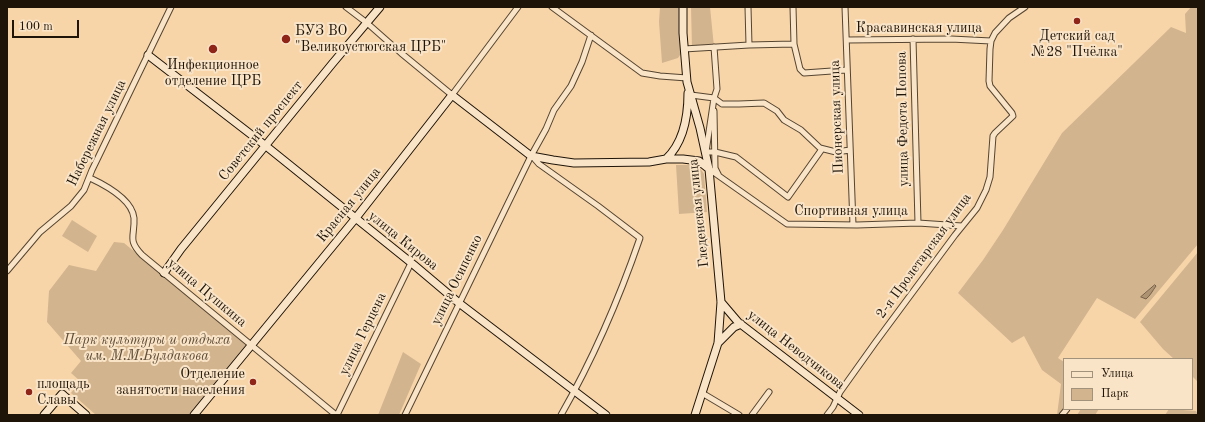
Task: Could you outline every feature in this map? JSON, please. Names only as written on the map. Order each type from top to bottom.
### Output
[{"type":"main road","name":"Советский проспект","points":[[164,272],[181,249],[380,7]]},
{"type":"main road","name":"Гледенская улица","points":[[683,7],[684,49],[687,80],[709,169],[721,302],[718,343],[695,415]]},
{"type":"main road","name":"улица Кирова","points":[[148,55],[266,146],[459,303],[606,415]]},
{"type":"main road","points":[[666,160],[675,149],[684,125],[688,98],[687,80]]},
{"type":"main road","points":[[452,95],[532,156],[574,163],[693,160],[704,164],[709,169]]},
{"type":"main road","name":"Красная улица","points":[[194,415],[355,219],[452,95]]},
{"type":"main road","name":"улица Неводчикова","points":[[721,302],[741,324],[859,415]]},
{"type":"main road","points":[[718,343],[734,327],[741,324]]},
{"type":"main road","points":[[44,415],[62,394],[86,415]]},
{"type":"street","name":"Набережная улица","points":[[7,272],[40,232],[71,206],[84,190],[92,170],[171,7]]},
{"type":"street","points":[[346,7],[452,95]]},
{"type":"street","name":"Красная улица","points":[[452,95],[518,7]]},
{"type":"street","points":[[552,7],[642,73],[687,80]]},
{"type":"street","points":[[748,7],[749,45]]},
{"type":"street","points":[[792,7],[794,44],[800,69],[804,73],[846,70]]},
{"type":"street","name":"Пионерская улица","points":[[845,7],[847,40],[846,70],[853,225]]},
{"type":"street","name":"2-я Пролетарская улица","points":[[827,415],[880,336],[977,208],[986,190],[990,177],[993,136],[1013,116],[990,86],[989,76],[991,41],[1002,24],[1025,7]]},
{"type":"street","name":"улица Осипенко","points":[[405,415],[554,110],[571,86],[582,62],[591,35]]},
{"type":"street","name":"улица Федота Попова","points":[[913,39],[918,223]]},
{"type":"street","name":"Красавинская улица","points":[[847,40],[980,39],[991,41]]},
{"type":"street","points":[[684,49],[794,44]]},
{"type":"street","points":[[714,47],[717,89],[714,98],[706,152],[715,152],[736,157],[788,197],[822,149]]},
{"type":"street","points":[[691,95],[714,98],[722,104],[764,102],[777,111],[784,120],[801,130],[820,148],[836,152],[850,150]]},
{"type":"street","points":[[714,98],[715,168],[719,177]]},
{"type":"street","points":[[532,156],[539,164],[640,238],[627,278],[611,317],[561,415]]},
{"type":"street","name":"Спортивная улица","points":[[709,169],[787,224],[853,225],[918,223],[962,226]]},
{"type":"street","name":"улица Пушкина","points":[[90,178],[108,186],[127,202],[132,209],[134,227],[132,238],[134,247],[142,255],[336,415]]},
{"type":"street","name":"улица Герцена","points":[[336,415],[411,263]]},
{"type":"street","points":[[752,415],[769,392]]},
{"type":"street","points":[[702,393],[739,415]]},
{"type":"green space","points":[[660,7],[683,7],[684,49],[678,58],[662,63],[659,22]]},
{"type":"green space","points":[[691,7],[710,7],[714,47],[692,48]]},
{"type":"green space","points":[[1191,7],[1198,7],[1198,244],[1135,319],[1097,298],[1058,358],[1063,361],[1063,410],[1060,415],[1057,415],[1061,384],[1042,370],[1024,336],[1012,343],[958,293],[1003,230],[1062,133],[1171,27],[1186,33],[1185,14]]},
{"type":"green space","points":[[676,165],[691,165],[700,168],[704,174],[707,212],[679,214]]},
{"type":"green space","points":[[72,220],[97,236],[88,252],[62,236]]},
{"type":"green space","name":"Парк культуры и отдыха им. М.М.Булдакова","points":[[114,242],[124,243],[247,345],[190,415],[96,415],[71,393],[80,381],[71,373],[81,361],[47,322],[49,291],[69,265],[96,271]]},
{"type":"green space","points":[[1198,252],[1198,382],[1193,377],[1193,358],[1173,358],[1163,349],[1140,322]]},
{"type":"green space","points":[[403,352],[421,364],[399,415],[378,415]]},
{"type":"green space","points":[[1080,410],[1098,410],[1095,415],[1077,415]]},
{"type":"green space","points":[[1168,410],[1182,410],[1196,411],[1198,415],[1165,415]]},
{"type":"shaded area","points":[[1155,285],[1156,286],[1146,299],[1141,297]]},
{"type":"place","name":"Детский сад №28 \"Пчёлка\"","points":[[1077,21]]},
{"type":"place","name":"БУЗ ВО \"Великоустюгская ЦРБ\"","points":[[286,39]]},
{"type":"place","name":"Инфекционное отделение ЦРБ","points":[[213,49]]},
{"type":"place","name":"Отделение занятости населения","points":[[253,382]]},
{"type":"place","name":"площадь Славы","points":[[29,392]]}]
